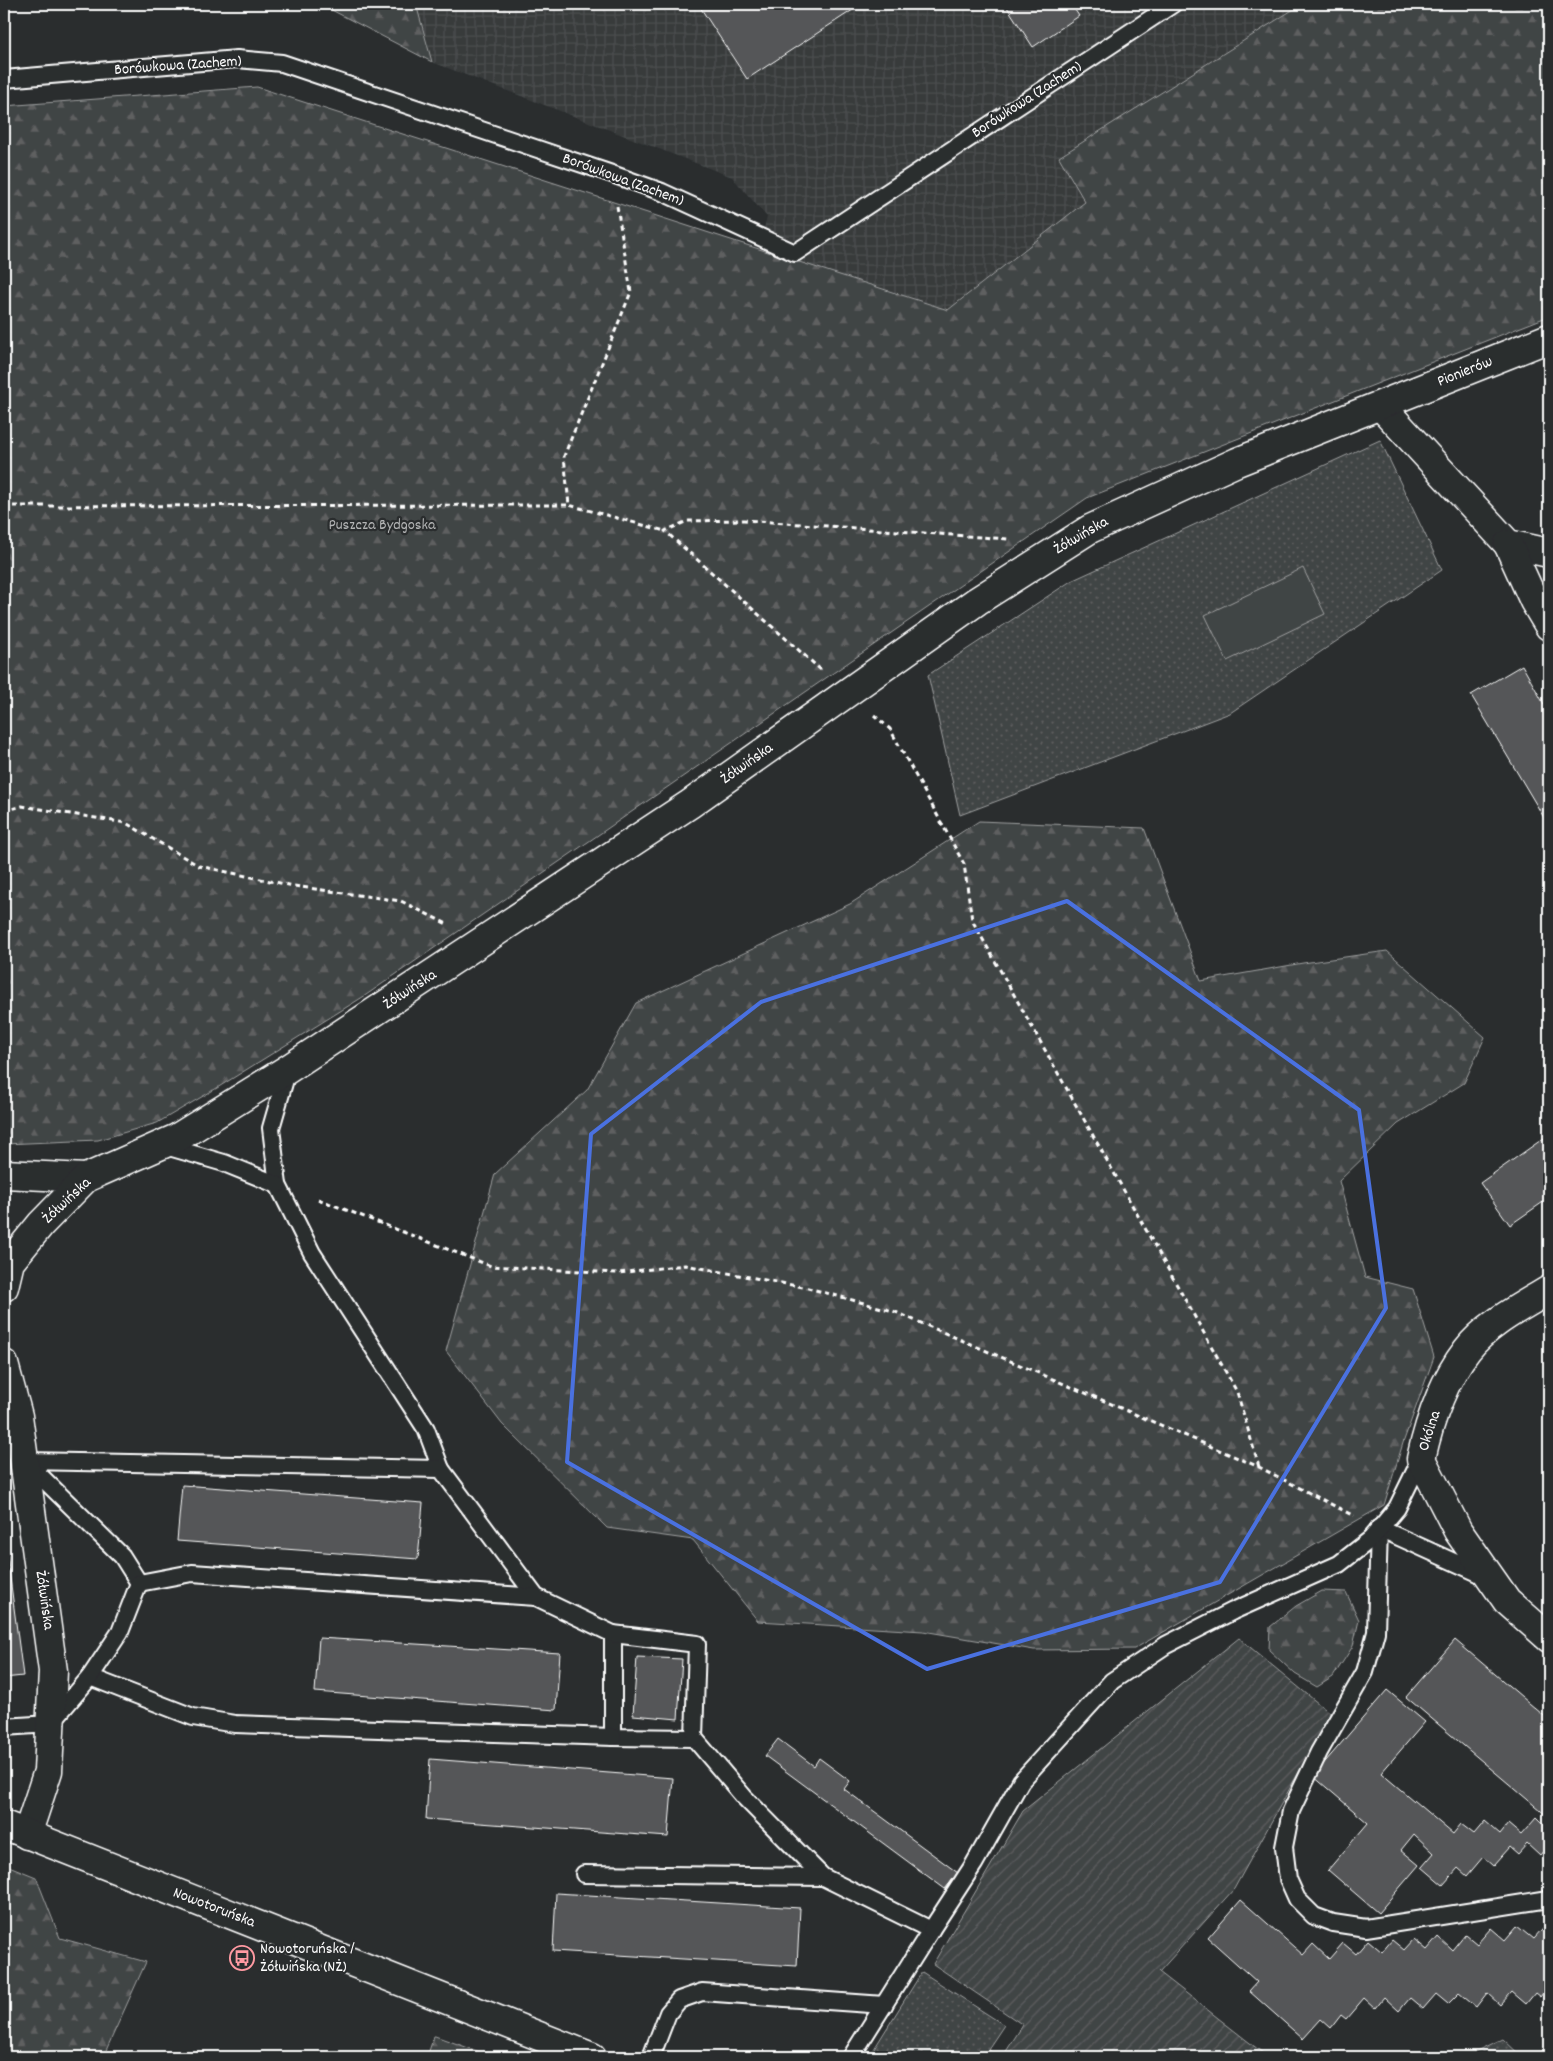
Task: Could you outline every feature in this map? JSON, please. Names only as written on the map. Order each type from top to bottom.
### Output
[{"type":"street","name":"Pionierów","points":[[1381,406],[1549,338]]},
{"type":"street","name":"Żółwińska","points":[[4,1287],[10,1262],[41,1224],[86,1178],[177,1138],[288,1070],[690,804],[977,601],[1090,528],[1237,462],[1381,406]]},
{"type":"street","points":[[1381,406],[1508,544],[1534,601],[1549,626]]},
{"type":"street","points":[[1508,544],[1549,553]]},
{"type":"street","points":[[4,1174],[86,1178]]},
{"type":"street","name":"Okólna","points":[[1549,1290],[1490,1327],[1467,1350],[1449,1380],[1428,1428],[1420,1459],[1458,1531],[1491,1579],[1507,1601],[1549,1638]]},
{"type":"street","name":"Żółwińska","points":[[4,1364],[11,1413],[25,1461],[53,1671],[48,1771],[16,1830]]},
{"type":"street","name":"Nowotoruńska","points":[[16,1830],[592,2057]]},
{"type":"lane","name":"Borówkowa (Zachem)","points":[[4,79],[237,60],[282,64],[662,192],[796,253],[1173,4]]},
{"type":"lane","points":[[288,1070],[271,1128],[278,1185],[312,1253],[426,1429],[441,1469],[536,1597]]},
{"type":"lane","points":[[162,1145],[224,1163],[278,1185]]},
{"type":"lane","points":[[851,2057],[974,1864],[1021,1781],[1112,1681],[1166,1645],[1233,1611],[1340,1564],[1371,1539],[1398,1508],[1420,1459]]},
{"type":"lane","points":[[25,1461],[441,1469]]},
{"type":"lane","points":[[25,1461],[122,1556],[139,1583]]},
{"type":"lane","points":[[1380,1528],[1491,1579]]},
{"type":"lane","points":[[1380,1528],[1376,1632],[1365,1672],[1319,1752],[1291,1811],[1284,1848],[1288,1879],[1297,1899],[1314,1916],[1333,1924],[1366,1928],[1549,1899]]},
{"type":"lane","points":[[139,1583],[192,1573],[536,1597],[613,1634],[697,1644],[694,1738],[744,1797],[823,1877],[931,1930]]},
{"type":"lane","points":[[4,1727],[50,1724],[90,1677],[120,1632],[139,1583]]},
{"type":"lane","points":[[613,1634],[613,1737]]},
{"type":"lane","points":[[90,1677],[193,1717],[234,1724],[694,1738]]},
{"type":"lane","points":[[584,1874],[823,1877]]},
{"type":"lane","points":[[651,2057],[668,2013],[679,2000],[702,1992],[884,2005]]},
{"type":"path","points":[[569,505],[564,456],[631,292],[612,174]]},
{"type":"path","points":[[4,506],[569,505],[665,531],[890,728],[964,864],[972,920],[1238,1392],[1259,1467]]},
{"type":"path","points":[[665,531],[687,521],[744,520],[1067,543]]},
{"type":"path","points":[[4,811],[22,806],[126,823],[200,866],[294,886],[401,901],[484,942]]},
{"type":"path","points":[[278,1185],[349,1210],[491,1266],[618,1272],[685,1265],[808,1288],[893,1311],[1259,1467],[1380,1528]]},
{"type":"highlighted area","points":[[1067,901],[1359,1110],[1386,1308],[1220,1582],[927,1669],[567,1462],[591,1134],[761,1002]]},
{"type":"shaded area","points":[[416,4],[1549,4],[1549,316],[1087,498],[757,256],[767,217],[732,177],[432,62]]},
{"type":"green space","points":[[320,4],[416,4],[432,62]]},
{"type":"green space","name":"Puszcza Bydgoska","points":[[1302,4],[1549,4],[1549,316],[1087,498],[366,995],[217,1088],[157,1123],[98,1140],[4,1144],[4,106],[257,87],[948,310],[1085,202],[1059,157]]},
{"type":"green space","points":[[1380,440],[1442,570],[1230,713],[960,815],[928,675],[1071,581]]},
{"type":"green space","points":[[1303,568],[1325,614],[1227,661],[1205,615]]},
{"type":"green space","points":[[979,821],[1144,828],[1201,981],[1303,963],[1387,951],[1485,1037],[1464,1083],[1398,1124],[1339,1181],[1365,1277],[1413,1289],[1434,1357],[1403,1443],[1384,1505],[1134,1649],[1034,1650],[923,1631],[758,1621],[693,1540],[607,1528],[502,1424],[446,1351],[495,1174],[587,1090],[636,1003],[850,904]]},
{"type":"green space","points":[[1322,1591],[1346,1592],[1359,1620],[1353,1646],[1333,1677],[1317,1687],[1295,1674],[1269,1650],[1270,1627],[1296,1606]]},
{"type":"green space","points":[[1239,1638],[1331,1714],[1234,1889],[1159,1972],[1268,2057],[1010,2057],[1005,2053],[1023,2025],[933,1964],[1023,1811]]},
{"type":"green space","points":[[4,1864],[36,1877],[60,1938],[146,1962],[103,2057],[4,2057]]},
{"type":"green space","points":[[922,1972],[1004,2025],[988,2049],[998,2057],[869,2057]]},
{"type":"green space","points":[[435,2036],[494,2057],[427,2057]]},
{"type":"green space","points":[[1503,2039],[1522,2057],[1466,2057]]},
{"type":"building","points":[[698,4],[862,4],[747,79]]},
{"type":"building","points":[[1005,4],[1071,4],[1079,16],[1033,47]]},
{"type":"building","points":[[1522,665],[1549,713],[1549,826],[1471,695]]},
{"type":"building","points":[[1544,1138],[1549,1145],[1549,1198],[1510,1225],[1480,1183]]},
{"type":"building","points":[[182,1485],[423,1503],[418,1559],[177,1541]]},
{"type":"building","points":[[4,1524],[9,1570],[4,1571]]},
{"type":"building","points":[[9,1570],[23,1676],[4,1678],[4,1571]]},
{"type":"building","points":[[319,1638],[560,1653],[556,1710],[315,1692]]},
{"type":"building","points":[[1455,1640],[1549,1720],[1549,1814],[1547,1816],[1406,1697]]},
{"type":"building","points":[[637,1657],[682,1659],[678,1719],[633,1715]]},
{"type":"building","points":[[1387,1690],[1425,1722],[1381,1773],[1453,1834],[1461,1824],[1474,1834],[1485,1821],[1500,1834],[1508,1824],[1521,1835],[1537,1817],[1546,1826],[1549,1823],[1549,1845],[1540,1856],[1527,1844],[1518,1854],[1510,1847],[1493,1866],[1483,1857],[1467,1876],[1458,1868],[1443,1885],[1422,1867],[1434,1853],[1414,1834],[1401,1850],[1419,1865],[1378,1913],[1328,1870],[1368,1823],[1313,1776]]},
{"type":"building","points":[[778,1739],[814,1766],[819,1758],[850,1781],[844,1789],[958,1873],[945,1889],[765,1756]]},
{"type":"building","points":[[430,1759],[673,1778],[668,1837],[426,1819]]},
{"type":"building","points":[[556,1893],[800,1908],[797,1966],[553,1951]]},
{"type":"building","points":[[1241,1900],[1303,1955],[1313,1944],[1329,1959],[1343,1943],[1356,1954],[1368,1940],[1382,1952],[1392,1940],[1404,1950],[1414,1939],[1427,1950],[1438,1937],[1452,1950],[1465,1934],[1477,1944],[1491,1928],[1505,1940],[1517,1926],[1533,1939],[1549,1921],[1549,1986],[1540,1997],[1535,1993],[1526,2004],[1512,1992],[1500,2005],[1487,1993],[1476,2007],[1459,1993],[1448,2004],[1436,1994],[1423,2009],[1410,1998],[1399,2011],[1384,1997],[1375,2008],[1364,1998],[1346,2019],[1341,2015],[1331,2028],[1321,2019],[1303,2039],[1249,1991],[1257,1982],[1208,1938]]},
{"type":"place","name":"Nowotoruńska / Żółwińska (NŻ)","points":[[242,1958]]}]
